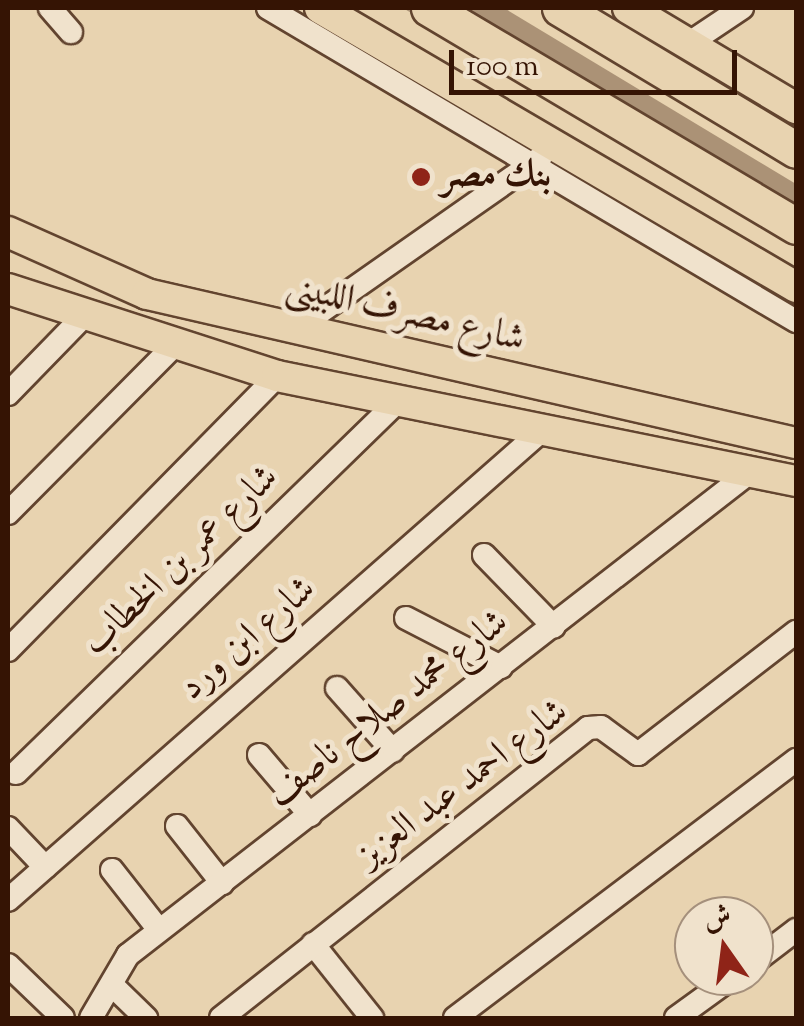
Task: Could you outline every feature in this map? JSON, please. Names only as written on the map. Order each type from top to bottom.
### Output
[{"type":"highway","points":[[429,8],[796,226]]},
{"type":"highway","points":[[560,8],[796,150]]},
{"type":"main road","points":[[320,8],[796,287]]},
{"type":"main road","points":[[628,8],[796,108]]},
{"type":"main road","name":"شارع مصرف اللبينى","points":[[8,232],[147,294],[796,444]]},
{"type":"main road","points":[[8,289],[171,349],[277,376],[538,434],[796,481]]},
{"type":"street","points":[[50,8],[71,32]]},
{"type":"street","points":[[268,8],[796,320]]},
{"type":"street","points":[[688,44],[742,8]]},
{"type":"street","points":[[294,331],[558,145]]},
{"type":"street","points":[[8,394],[81,319]]},
{"type":"street","points":[[8,513],[171,349]]},
{"type":"street","points":[[8,650],[277,376]]},
{"type":"street","name":"شارع عمر بن الخطاب","points":[[16,773],[397,402]]},
{"type":"street","name":"شارع ابن ورد","points":[[8,900],[538,434]]},
{"type":"street","name":"شارع محمد صلاح ناصف","points":[[92,1018],[114,987],[128,955],[750,472]]},
{"type":"street","points":[[484,555],[554,627]]},
{"type":"street","points":[[406,618],[501,667]]},
{"type":"street","name":"شارع احمد عبد العزيز","points":[[220,1018],[588,728],[600,727],[626,754],[638,754],[796,632]]},
{"type":"street","points":[[337,688],[393,751]]},
{"type":"street","points":[[258,755],[310,815]]},
{"type":"street","points":[[455,1018],[796,760]]},
{"type":"street","points":[[177,826],[222,883]]},
{"type":"street","points":[[8,828],[44,867]]},
{"type":"street","points":[[112,870],[160,930]]},
{"type":"street","points":[[774,947],[796,930]]},
{"type":"street","points":[[313,944],[372,1018]]},
{"type":"street","points":[[8,965],[55,1016]]},
{"type":"street","points":[[114,987],[146,1018]]},
{"type":"street","points":[[676,1018],[706,996]]},
{"type":"shaded area","points":[[403,8],[504,8],[796,184],[796,246]]},
{"type":"place","name":"بنك مصر","points":[[421,177]]}]
